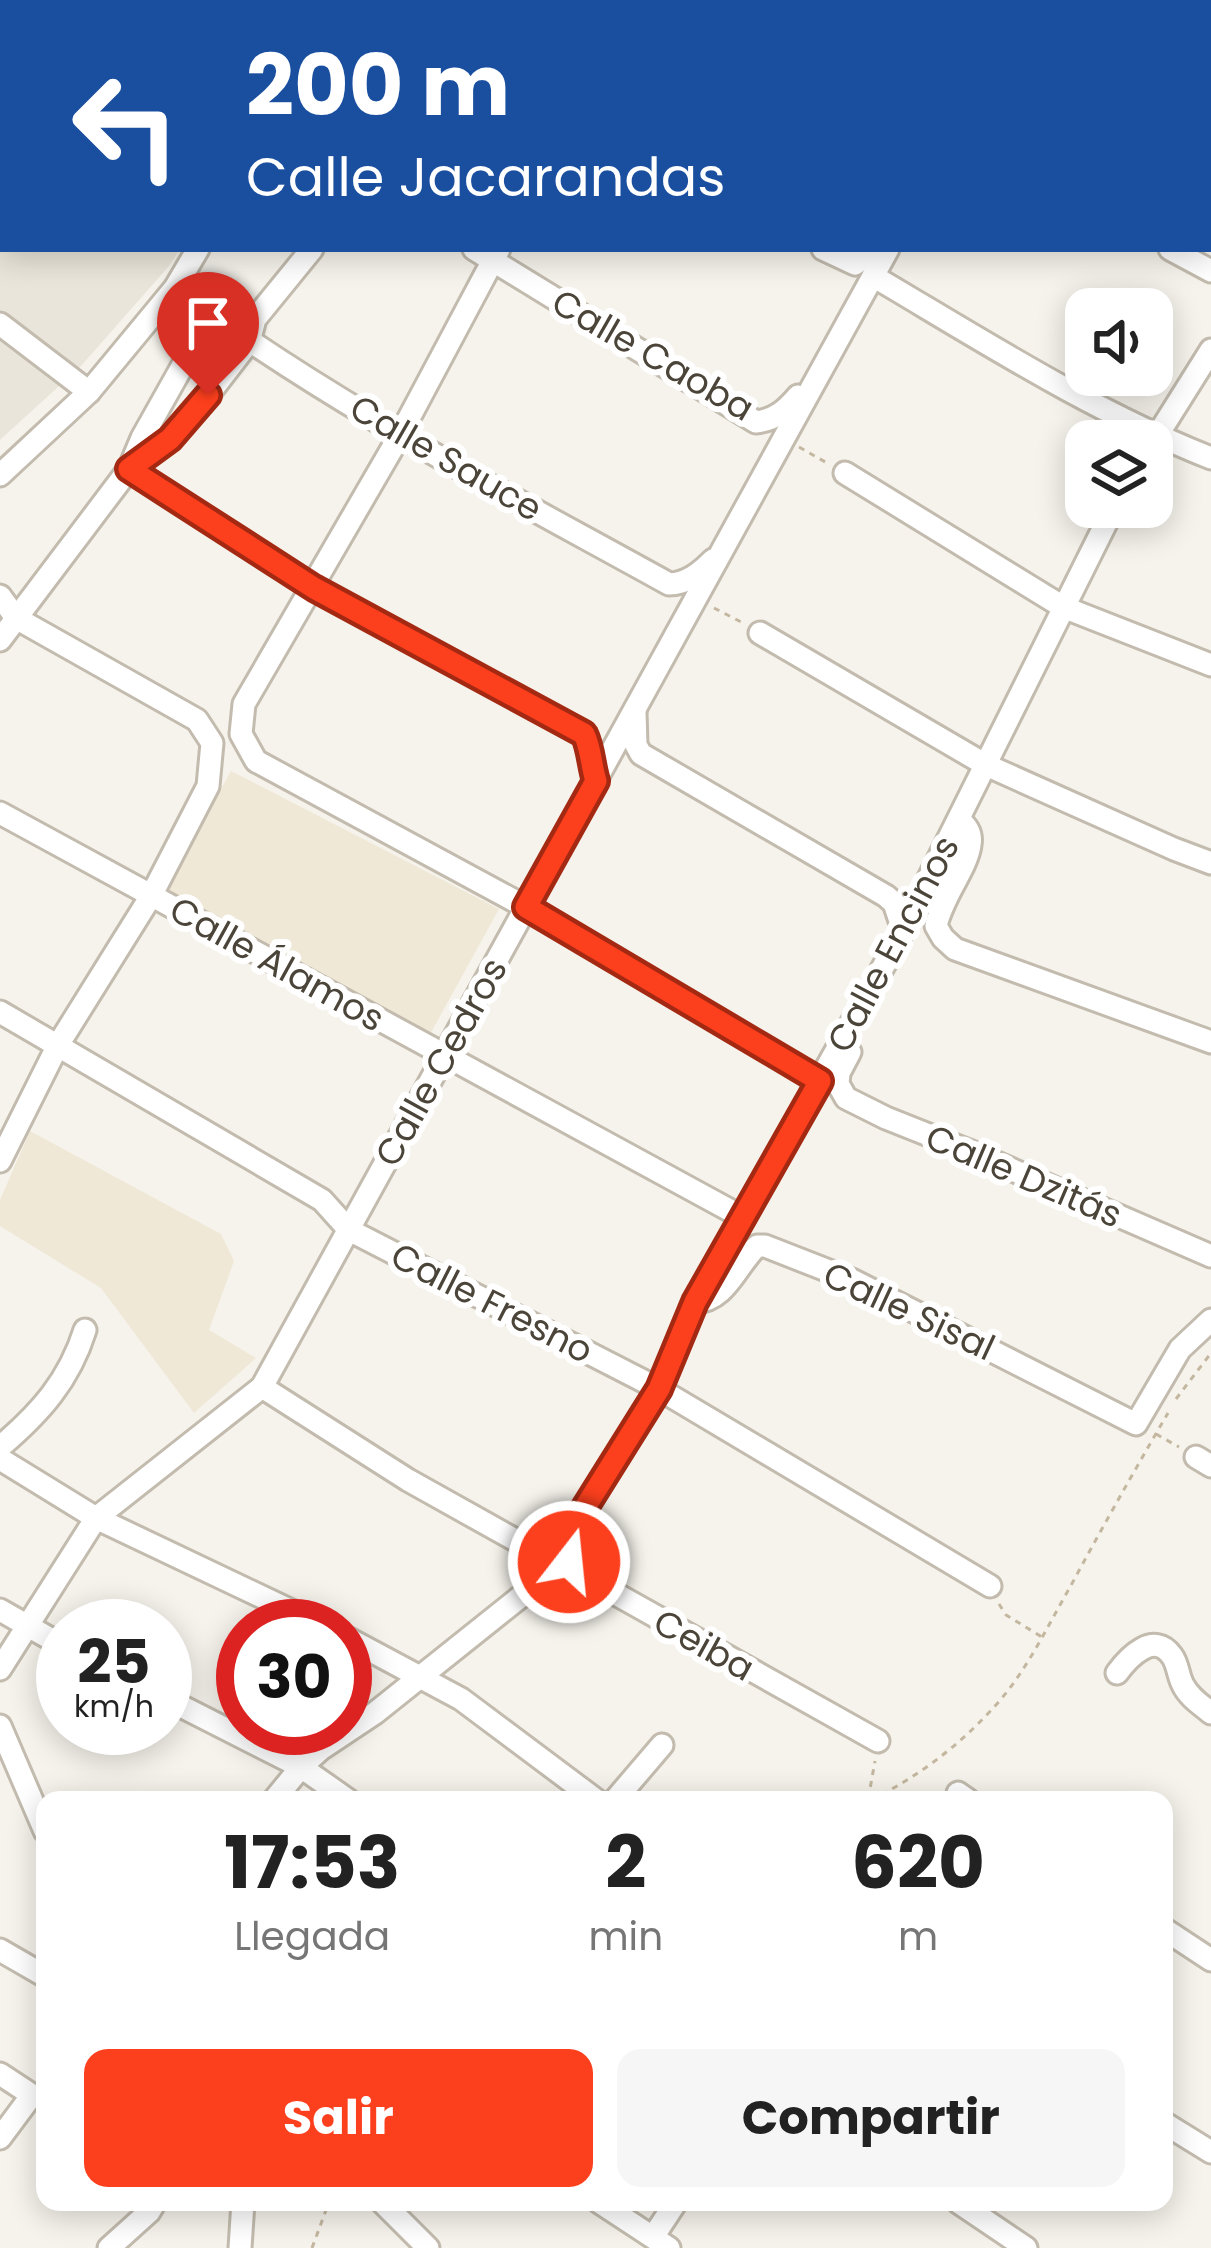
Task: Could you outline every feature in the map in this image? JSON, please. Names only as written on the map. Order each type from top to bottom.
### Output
[{"type":"street","points":[[0,476],[89,392],[175,288],[196,252]]},
{"type":"street","points":[[129,469],[170,439],[249,342],[255,319],[309,252]]},
{"type":"street","points":[[829,252],[854,264],[870,252]]},
{"type":"street","name":"Calle Cedros","points":[[0,1669],[96,1518],[262,1387],[886,252]]},
{"type":"street","points":[[1176,252],[1211,271]]},
{"type":"street","points":[[489,253],[400,435],[244,704],[241,734],[256,761],[526,907],[820,1081]]},
{"type":"street","name":"Calle Caoba","points":[[489,253],[756,422],[782,413],[822,369]]},
{"type":"street","points":[[873,276],[1119,420]]},
{"type":"street","name":"Calle Sauce","points":[[175,288],[249,342],[400,435],[669,584],[694,576],[722,551]]},
{"type":"street","points":[[0,640],[129,469],[211,315]]},
{"type":"street","points":[[0,324],[89,392]]},
{"type":"street","points":[[1167,420],[1211,350]]},
{"type":"street","points":[[1173,446],[1211,458]]},
{"type":"street","points":[[129,469],[314,588],[584,734],[596,781]]},
{"type":"street","points":[[844,473],[1063,607],[1211,665]]},
{"type":"street","name":"Calle Encinos","points":[[281,1791],[321,1749],[420,1678],[529,1590],[574,1525],[659,1389],[695,1302],[903,930],[1103,528]]},
{"type":"street","points":[[0,596],[16,618],[197,720],[212,743],[208,786],[152,896],[58,1045],[0,1161]]},
{"type":"street","points":[[760,633],[986,764],[1211,862]]},
{"type":"street","points":[[634,710],[641,754],[886,896],[895,903],[903,930]]},
{"type":"street","name":"Calle Álamos","points":[[0,813],[744,1218]]},
{"type":"street","points":[[959,820],[968,827],[971,844],[936,926],[955,949],[1211,1042]]},
{"type":"street","points":[[793,1130],[841,1091],[839,1073],[872,1006],[869,991]]},
{"type":"street","name":"Calle Fresno","points":[[0,1012],[322,1200],[349,1229],[659,1389],[990,1586]]},
{"type":"street","name":"Calle Dzitás","points":[[841,1091],[886,1118],[1211,1256]]},
{"type":"street","name":"Calle Sisal","points":[[695,1302],[719,1294],[749,1253],[765,1246],[869,1288],[1146,1429]]},
{"type":"street","points":[[1146,1429],[1180,1349],[1211,1320]]},
{"type":"street","points":[[0,1447],[34,1416],[69,1373],[85,1330]]},
{"type":"street","points":[[262,1387],[408,1480],[551,1560]]},
{"type":"street","points":[[0,1459],[96,1518],[266,1599]]},
{"type":"street","name":"Ceiba","points":[[574,1525],[569,1562],[573,1570],[878,1741]]},
{"type":"street","points":[[0,1610],[36,1632]]},
{"type":"street","points":[[1117,1673],[1138,1649],[1166,1650],[1172,1654],[1184,1687],[1211,1712]]},
{"type":"street","points":[[372,1652],[461,1699],[584,1791]]},
{"type":"street","points":[[192,1712],[301,1767],[335,1791]]},
{"type":"street","points":[[0,1726],[36,1810]]},
{"type":"street","points":[[623,1791],[662,1745]]},
{"type":"street","points":[[1173,1935],[1211,1960]]},
{"type":"street","points":[[0,1950],[36,1971]]},
{"type":"street","points":[[0,2074],[36,2092]]},
{"type":"street","points":[[0,2138],[36,2096]]},
{"type":"street","points":[[1173,2128],[1211,2152]]},
{"type":"street","points":[[109,2248],[149,2211]]},
{"type":"street","points":[[240,2248],[242,2211]]},
{"type":"street","points":[[391,2211],[428,2248]]},
{"type":"street","points":[[613,2211],[661,2242],[673,2211]]},
{"type":"street","points":[[971,2211],[1025,2248]]},
{"type":"path","name":"Calle Caoba","points":[[784,438],[844,473]]},
{"type":"path","points":[[696,598],[760,633]]},
{"type":"path","points":[[887,1791],[918,1774],[970,1731],[1010,1689],[1042,1636],[1146,1429],[1174,1402],[1211,1353]]},
{"type":"path","points":[[1146,1429],[1204,1461]]},
{"type":"path","points":[[990,1586],[1006,1615],[1042,1636]]},
{"type":"path","points":[[871,1791],[878,1741]]},
{"type":"path","points":[[311,2248],[325,2211]]},
{"type":"shaded area","points":[[0,252],[178,252],[81,366],[0,440]]},
{"type":"shaded area","points":[[231,771],[499,909],[428,1038],[164,891]]},
{"type":"shaded area","points":[[30,1131],[221,1234],[234,1261],[209,1330],[256,1358],[194,1413],[101,1288],[0,1226],[0,1200]]},
{"type":"route","points":[[208,395],[170,439],[129,469],[314,588],[584,734],[596,781],[526,907],[820,1081],[695,1302],[659,1389],[574,1525],[569,1562]]}]
